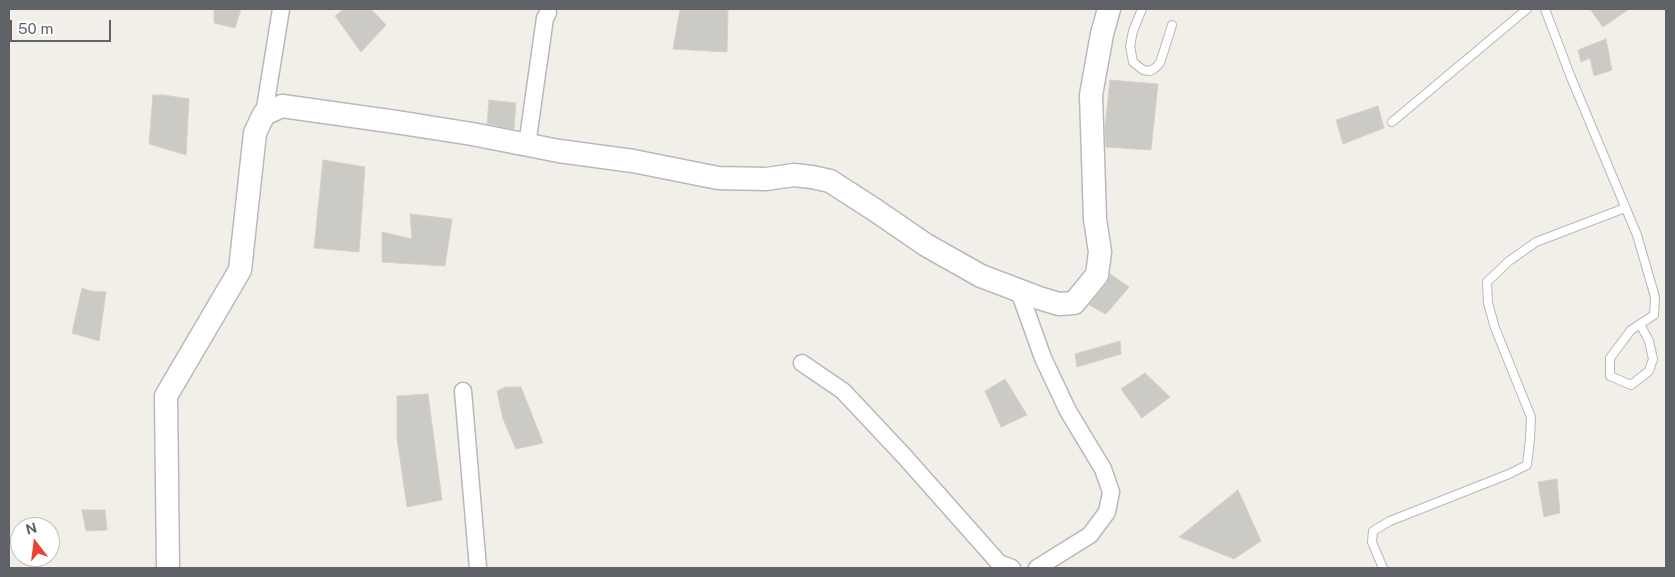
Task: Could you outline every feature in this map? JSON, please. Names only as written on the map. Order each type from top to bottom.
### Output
[{"type":"street","points":[[168,568],[166,396],[240,270],[256,133],[264,114],[282,9]]},
{"type":"street","points":[[264,114],[282,106],[396,122],[559,151],[633,161],[718,178],[766,179],[794,175],[830,181],[926,246],[981,276],[1059,304],[1074,303],[1086,291],[1097,275],[1100,252],[1095,219],[1091,95],[1102,34],[1109,9]]},
{"type":"street","points":[[527,145],[545,18],[548,13]]},
{"type":"street","points":[[1020,291],[1043,358],[1068,411],[1103,469],[1111,492],[1107,512],[1090,535],[1037,568]]},
{"type":"street","points":[[802,363],[843,391],[905,457],[999,563],[1012,568]]},
{"type":"street","points":[[463,391],[478,568]]},
{"type":"lane","points":[[1142,9],[1133,30],[1130,46],[1133,62],[1143,70],[1150,71],[1160,63],[1172,25]]},
{"type":"lane","points":[[1392,122],[1527,9]]},
{"type":"lane","points":[[1545,9],[1573,84],[1637,236],[1656,297],[1654,315],[1640,324],[1631,330],[1610,358],[1610,376],[1631,384],[1649,371],[1653,359],[1649,341],[1640,324]]},
{"type":"lane","points":[[1383,568],[1372,542],[1374,530],[1390,521],[1509,474],[1527,465],[1530,417],[1495,328],[1488,303],[1486,282],[1509,261],[1536,242],[1626,208]]},
{"type":"building","points":[[214,9],[241,9],[235,28],[214,23]]},
{"type":"building","points":[[344,9],[371,9],[386,25],[361,52],[335,16]]},
{"type":"building","points":[[680,9],[728,9],[727,52],[673,49]]},
{"type":"building","points":[[1590,9],[1629,9],[1603,27]]},
{"type":"building","points":[[1606,39],[1612,70],[1594,76],[1590,58],[1581,62],[1578,50]]},
{"type":"building","points":[[1110,80],[1158,84],[1151,150],[1106,147],[1105,127]]},
{"type":"building","points":[[153,95],[189,99],[186,155],[149,144]]},
{"type":"building","points":[[489,100],[516,103],[514,129],[487,124]]},
{"type":"building","points":[[1378,106],[1384,128],[1343,144],[1336,120]]},
{"type":"building","points":[[323,160],[365,167],[359,252],[314,248]]},
{"type":"building","points":[[410,214],[452,219],[445,266],[382,262],[382,232],[412,239]]},
{"type":"building","points":[[1110,274],[1129,287],[1106,314],[1089,305],[1107,283]]},
{"type":"building","points":[[82,288],[106,292],[99,341],[72,333]]},
{"type":"building","points":[[1120,341],[1121,354],[1077,367],[1075,354]]},
{"type":"building","points":[[1145,373],[1170,397],[1142,418],[1121,389]]},
{"type":"building","points":[[1005,379],[1027,415],[1001,427],[985,391]]},
{"type":"building","points":[[506,387],[521,387],[543,443],[516,449],[503,419],[497,391]]},
{"type":"building","points":[[428,394],[442,500],[407,507],[397,438],[397,396]]},
{"type":"building","points":[[1557,479],[1560,513],[1544,517],[1538,482]]},
{"type":"building","points":[[1238,490],[1261,541],[1234,559],[1179,537]]},
{"type":"building","points":[[82,510],[105,510],[107,530],[86,531]]}]
